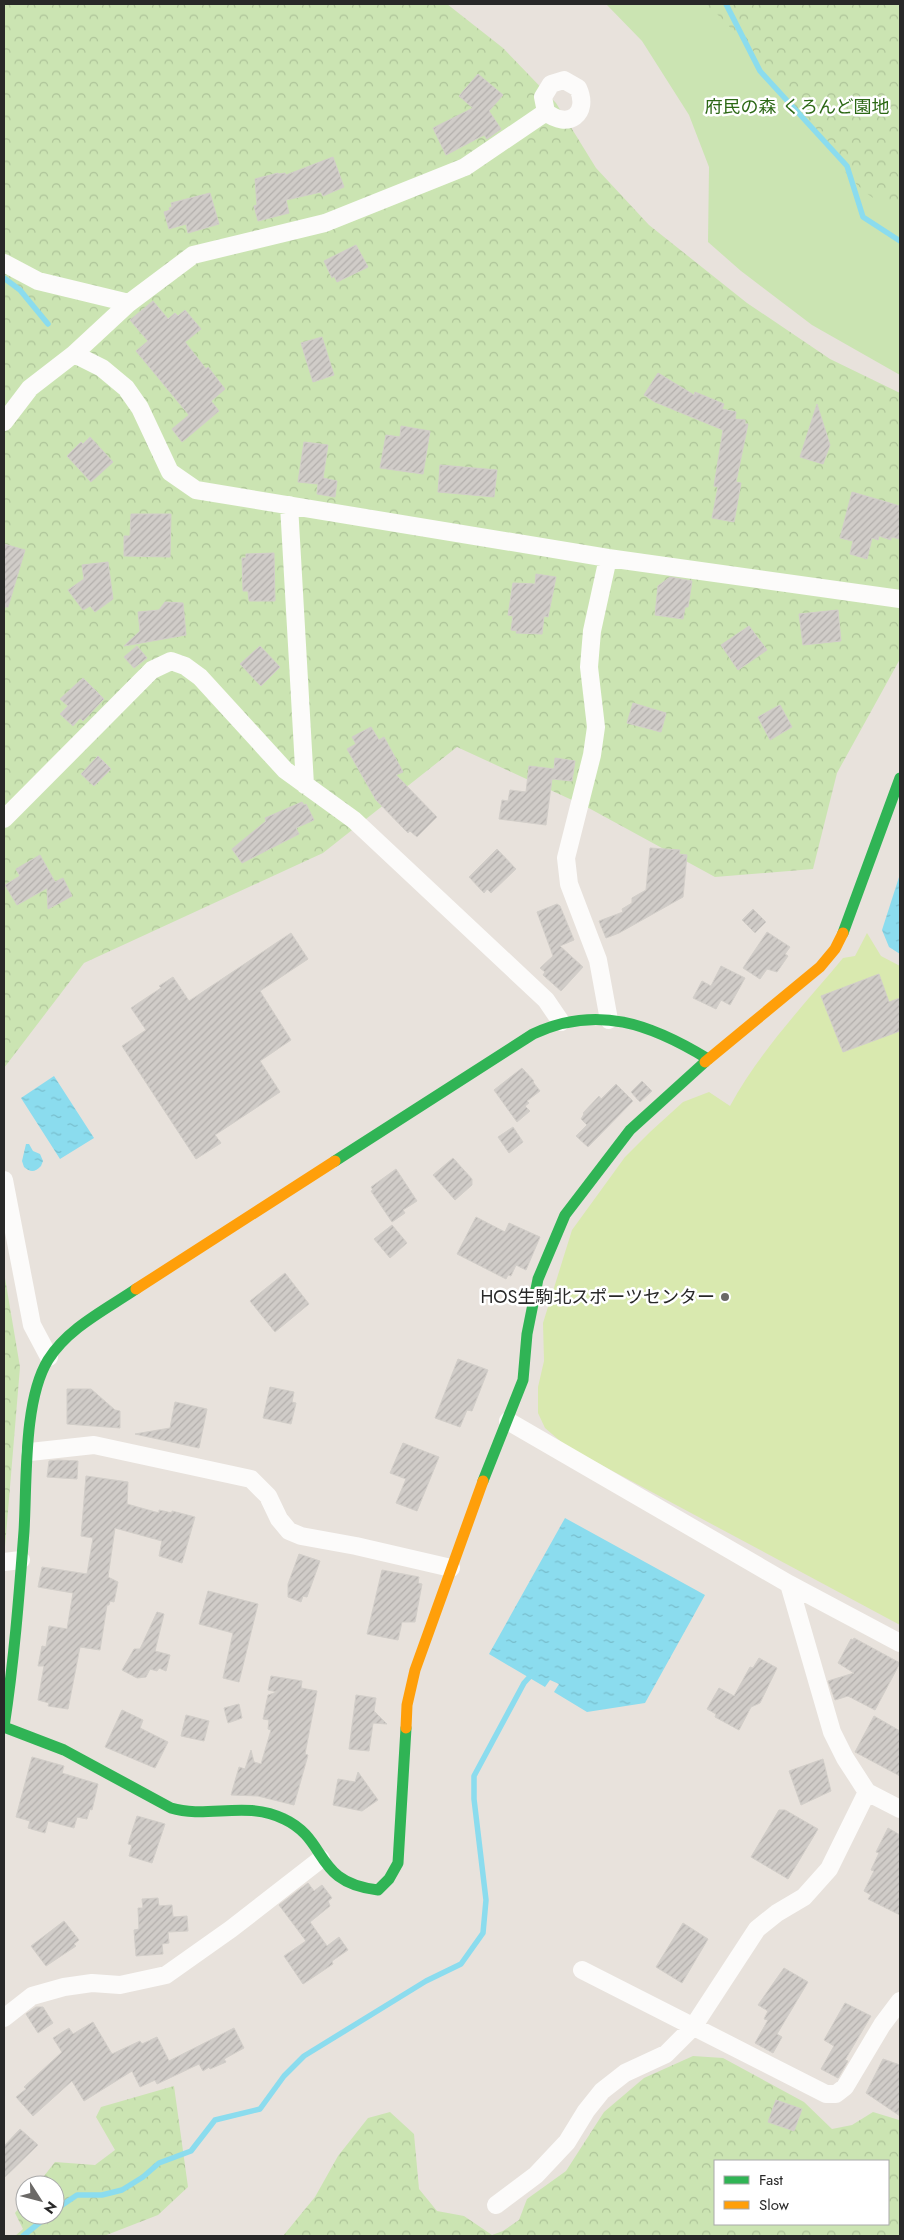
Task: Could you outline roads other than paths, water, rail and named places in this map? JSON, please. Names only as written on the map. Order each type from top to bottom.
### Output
[{"type":"street","points":[[4,422],[30,388],[74,354],[129,303],[193,255],[325,223],[465,167],[546,112]]},
{"type":"street","points":[[4,262],[38,281],[129,303]]},
{"type":"street","points":[[74,354],[102,368],[126,388],[140,408],[170,472],[196,490],[608,558],[900,599]]},
{"type":"street","points":[[289,505],[306,785]]},
{"type":"street","points":[[608,558],[592,631],[589,667],[596,727],[594,746],[566,858],[569,884],[598,960],[609,1020]]},
{"type":"street","points":[[4,819],[152,670],[172,661],[185,666],[200,677],[285,770],[354,820],[546,1000],[560,1022]]},
{"type":"street","points":[[708,1059],[657,1030],[609,1020],[560,1022],[533,1034],[472,1072],[182,1258],[74,1331],[49,1357],[37,1384],[31,1419],[30,1452],[12,1561],[8,1702],[4,1727],[32,1734],[154,1800],[179,1810],[260,1809],[287,1820],[306,1837],[321,1860],[336,1876],[348,1885],[362,1890],[378,1890],[390,1879],[398,1863],[407,1704],[415,1670],[451,1568],[523,1380],[527,1334],[538,1279],[565,1215],[630,1130],[708,1059],[801,983],[835,949],[848,923],[900,778]]},
{"type":"street","points":[[4,1180],[32,1325],[49,1357]]},
{"type":"street","points":[[508,1421],[789,1584],[900,1643]]},
{"type":"street","points":[[30,1452],[94,1445],[250,1479],[268,1496],[279,1519],[289,1531],[301,1536],[356,1546],[451,1568]]},
{"type":"street","points":[[789,1584],[832,1732],[844,1758],[867,1792],[900,1809]]},
{"type":"street","points":[[496,2205],[536,2175],[567,2142],[586,2111],[602,2091],[625,2073],[666,2054],[693,2027],[757,1929],[777,1913],[804,1897],[830,1869],[867,1792]]},
{"type":"street","points":[[4,2018],[32,1996],[64,1987],[92,1984],[120,1985],[166,1975],[231,1929],[321,1860]]},
{"type":"street","points":[[582,1970],[826,2094],[836,2094],[845,2087],[882,2025],[900,2001]]},
{"type":"water","points":[[900,874],[900,954],[889,947],[882,930]]},
{"type":"water","points":[[54,1076],[94,1138],[60,1159],[21,1098]]},
{"type":"water","points":[[26,1144],[29,1144],[33,1151],[40,1154],[43,1161],[41,1166],[35,1171],[26,1169],[22,1161]]},
{"type":"water","points":[[565,1518],[705,1595],[645,1703],[587,1712],[554,1692],[559,1684],[550,1680],[545,1687],[489,1654]]},
{"type":"waterway","points":[[726,4],[760,71],[847,166],[863,217],[900,241]]},
{"type":"waterway","points":[[4,278],[20,290],[48,324]]},
{"type":"waterway","points":[[65,2203],[77,2195],[102,2195],[122,2190],[143,2177],[159,2163],[191,2151],[215,2120],[260,2109],[284,2076],[304,2056],[426,1981],[461,1964],[483,1933],[486,1900],[474,1799],[474,1776],[524,1683],[534,1672]]},
{"type":"waterway","points":[[23,2236],[37,2225]]},
{"type":"place","name":"HOS生駒北スポーツセンター","points":[[725,1297]]},
{"type":"park label","name":"府民の森 くろんど園地","points":[[797,107]]}]
